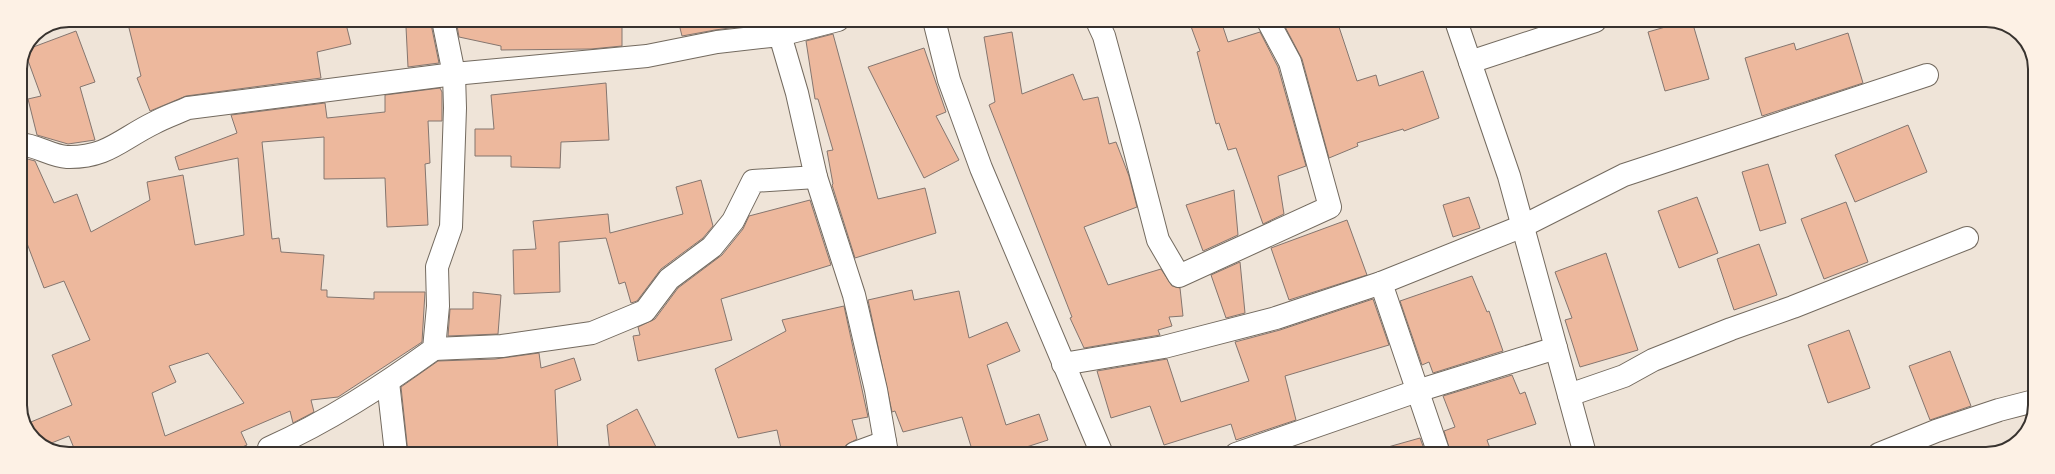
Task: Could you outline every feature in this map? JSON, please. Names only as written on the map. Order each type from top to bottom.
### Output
[{"type":"street","points":[[434,349],[438,306],[437,267],[451,226],[455,108],[454,74],[444,27]]},
{"type":"street","points":[[27,145],[65,156],[85,157],[111,149],[153,123],[188,108],[454,74],[648,56],[717,42],[780,35],[811,27]]},
{"type":"street","points":[[936,27],[949,80],[979,160],[1099,447]]},
{"type":"street","points":[[1100,27],[1121,97],[1158,240],[1179,276],[1330,207],[1290,62],[1271,27]]},
{"type":"street","points":[[1458,27],[1523,226],[1583,447]]},
{"type":"street","points":[[1470,62],[1577,27]]},
{"type":"street","points":[[780,35],[797,93],[816,177],[854,295],[876,390],[886,447]]},
{"type":"street","points":[[1063,364],[1179,343],[1276,318],[1380,283],[1523,226],[1624,175],[1927,75]]},
{"type":"street","points":[[271,447],[307,431],[388,382],[434,349],[502,346],[592,333],[645,311],[669,279],[712,247],[733,221],[753,181],[816,177]]},
{"type":"street","points":[[1569,395],[1624,376],[1653,360],[1731,328],[1793,307],[1967,238]]},
{"type":"street","points":[[1380,283],[1437,447]]},
{"type":"street","points":[[1256,447],[1417,391],[1556,348]]},
{"type":"street","points":[[388,382],[395,447]]},
{"type":"street","points":[[1896,447],[1936,431],[1999,410],[2028,403]]},
{"type":"building","points":[[129,27],[347,27],[351,44],[317,52],[321,78],[186,96],[150,111],[137,78],[141,76]]},
{"type":"building","points":[[406,27],[432,27],[439,63],[408,67]]},
{"type":"building","points":[[457,27],[622,27],[622,46],[591,49],[501,50],[501,46],[459,37]]},
{"type":"building","points":[[680,27],[737,27],[715,30],[682,36]]},
{"type":"building","points":[[1191,27],[1223,27],[1228,42],[1260,32],[1278,67],[1306,166],[1278,176],[1284,214],[1263,224],[1236,148],[1228,150],[1219,123],[1216,124],[1197,52],[1200,51]]},
{"type":"building","points":[[1285,27],[1339,27],[1357,81],[1376,75],[1379,86],[1423,71],[1439,118],[1404,131],[1403,129],[1357,143],[1358,146],[1329,158],[1302,59]]},
{"type":"building","points":[[1665,27],[1694,27],[1709,79],[1665,91],[1648,32]]},
{"type":"building","points":[[76,31],[95,82],[80,87],[95,140],[68,144],[37,135],[28,99],[41,96],[28,61],[33,47]]},
{"type":"building","points":[[1012,32],[1022,94],[1073,74],[1083,100],[1098,97],[1109,144],[1116,142],[1129,176],[1137,207],[1084,227],[1108,285],[1161,269],[1172,286],[1180,288],[1183,316],[1169,317],[1172,326],[1158,330],[1160,335],[1084,348],[1070,318],[1072,317],[989,105],[995,102],[984,37]]},
{"type":"building","points":[[1848,33],[1863,83],[1762,116],[1745,58],[1794,43],[1796,50]]},
{"type":"building","points":[[833,34],[878,199],[925,188],[936,233],[855,258],[832,185],[827,151],[833,150],[818,99],[815,99],[806,41]]},
{"type":"building","points":[[924,48],[946,112],[936,116],[959,160],[924,178],[868,67]]},
{"type":"building","points":[[606,83],[609,140],[561,142],[560,168],[511,167],[511,156],[475,156],[475,129],[494,129],[491,95]]},
{"type":"building","points":[[440,88],[442,92],[442,121],[428,121],[430,163],[425,164],[428,225],[387,227],[385,178],[324,179],[324,137],[262,142],[272,239],[279,238],[281,252],[324,255],[321,290],[327,290],[327,297],[374,299],[374,292],[425,292],[422,342],[338,397],[311,400],[314,412],[293,423],[290,411],[241,432],[247,445],[242,447],[74,447],[69,436],[51,443],[37,433],[31,422],[72,405],[52,355],[90,340],[64,281],[44,288],[27,243],[27,159],[35,161],[54,203],[77,194],[91,232],[150,200],[147,182],[183,175],[195,245],[244,235],[238,158],[179,170],[175,157],[237,133],[231,115],[325,103],[327,118],[385,112],[385,95]],"holes":[[[208,353],[244,403],[165,436],[152,393],[176,382],[169,366]]]},
{"type":"building","points":[[1908,125],[1927,172],[1855,202],[1835,155]]},
{"type":"building","points":[[1768,164],[1786,223],[1760,231],[1742,172]]},
{"type":"building","points":[[701,180],[713,226],[703,238],[661,269],[637,301],[631,303],[625,282],[619,284],[606,238],[559,242],[560,292],[514,294],[513,250],[536,249],[533,221],[608,214],[610,233],[683,214],[676,187]]},
{"type":"building","points":[[1234,190],[1238,235],[1203,251],[1186,205]]},
{"type":"building","points":[[1469,197],[1480,228],[1453,237],[1443,205]]},
{"type":"building","points":[[1697,197],[1718,253],[1679,268],[1658,211]]},
{"type":"building","points":[[810,200],[831,265],[721,299],[732,340],[638,361],[633,336],[640,335],[638,327],[655,319],[678,288],[722,255],[743,229],[749,216]]},
{"type":"building","points":[[1846,202],[1868,262],[1824,279],[1801,219]]},
{"type":"building","points":[[1347,220],[1367,275],[1289,300],[1271,248]]},
{"type":"building","points":[[1759,244],[1777,295],[1734,310],[1717,259]]},
{"type":"building","points":[[1606,253],[1638,350],[1580,367],[1565,320],[1572,318],[1555,272]]},
{"type":"building","points":[[1240,262],[1245,313],[1226,318],[1211,275]]},
{"type":"building","points":[[1472,276],[1487,312],[1489,311],[1503,351],[1433,373],[1429,362],[1422,365],[1400,301]]},
{"type":"building","points":[[912,290],[914,300],[959,291],[969,338],[1007,322],[1020,351],[987,365],[1006,425],[1039,414],[1048,440],[1026,447],[971,447],[962,417],[903,432],[895,411],[892,412],[868,300]]},
{"type":"building","points":[[473,292],[501,295],[498,334],[448,336],[450,309],[473,309]]},
{"type":"building","points":[[1373,299],[1389,345],[1285,376],[1296,420],[1236,440],[1231,424],[1164,445],[1150,406],[1111,418],[1097,371],[1167,359],[1181,402],[1249,381],[1235,342],[1280,330]]},
{"type":"building","points":[[844,306],[868,417],[852,420],[857,439],[846,445],[845,447],[781,447],[777,430],[738,438],[715,369],[786,331],[782,320]]},
{"type":"building","points":[[1849,330],[1870,388],[1828,403],[1808,345]]},
{"type":"building","points":[[1950,351],[1971,406],[1930,420],[1909,366]]},
{"type":"building","points":[[539,353],[541,368],[574,358],[581,380],[555,390],[558,447],[407,447],[401,387],[438,361],[495,359]]},
{"type":"building","points":[[1512,375],[1520,394],[1525,392],[1536,424],[1487,440],[1490,447],[1449,447],[1444,431],[1455,427],[1443,396]]},
{"type":"building","points":[[637,409],[656,447],[609,447],[607,425]]},
{"type":"building","points":[[1420,438],[1423,447],[1388,447]]}]
